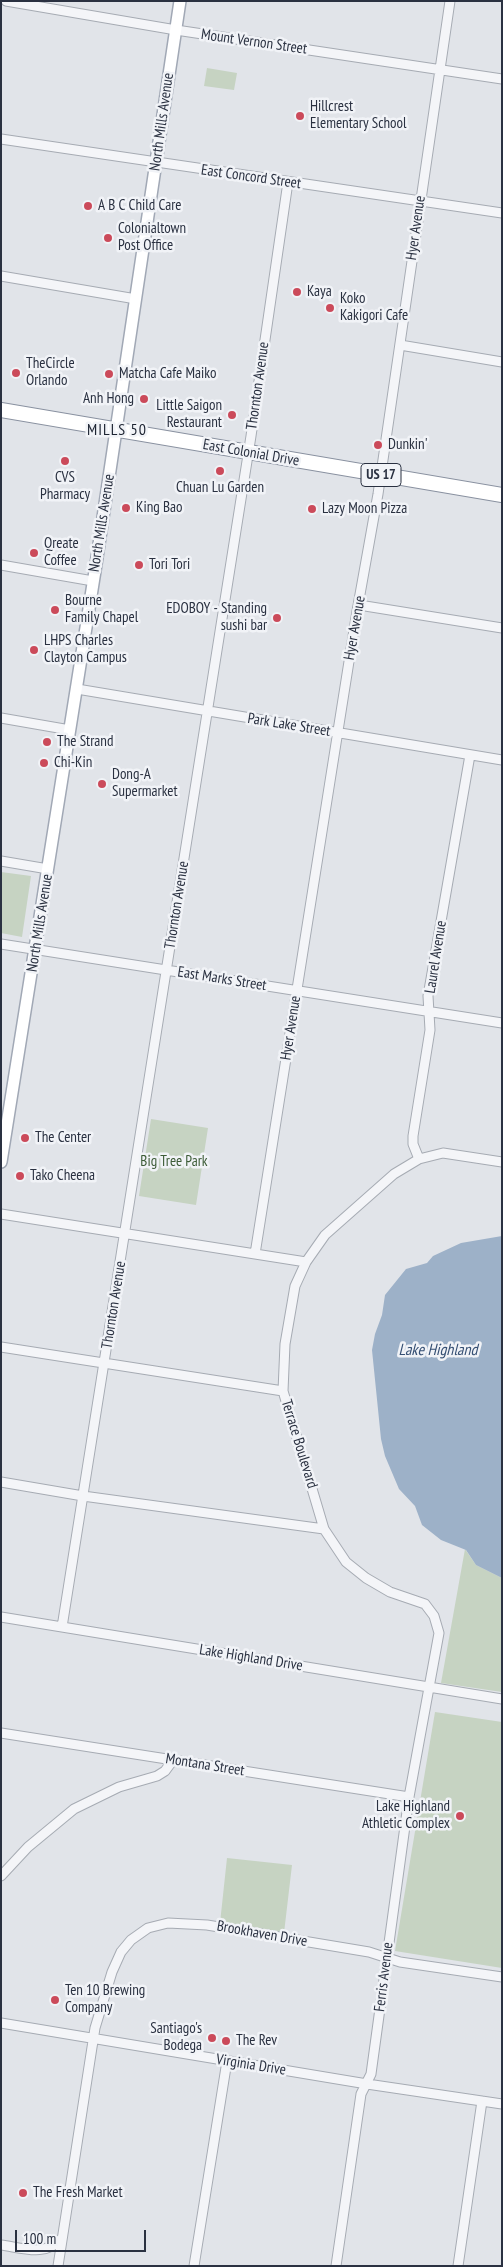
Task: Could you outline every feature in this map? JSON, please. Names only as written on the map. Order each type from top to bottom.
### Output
[{"type":"highway","name":"East Colonial Drive","points":[[1,410],[502,495]]},
{"type":"main road","name":"North Mills Avenue","points":[[1,1162],[94,581],[180,1]]},
{"type":"street","name":"Mount Vernon Street","points":[[6,1],[176,30],[502,79]]},
{"type":"street","name":"Hyer Avenue","points":[[255,1254],[337,733],[380,475],[450,1]]},
{"type":"street","name":"East Concord Street","points":[[1,139],[156,164],[502,213]]},
{"type":"street","name":"Thornton Avenue","points":[[62,1627],[249,452],[288,182]]},
{"type":"street","points":[[1,276],[136,299]]},
{"type":"street","points":[[400,345],[502,362]]},
{"type":"street","points":[[1,565],[94,581]]},
{"type":"street","points":[[359,605],[502,628]]},
{"type":"street","name":"Park Lake Street","points":[[77,689],[502,760]]},
{"type":"street","points":[[1,718],[70,730]]},
{"type":"street","name":"Laurel Avenue","points":[[418,1159],[413,1144],[413,1136],[430,1030],[428,996],[470,755]]},
{"type":"street","points":[[1,861],[48,869]]},
{"type":"street","name":"East Marks Street","points":[[1,944],[502,1023]]},
{"type":"street","name":"Terrace Boulevard","points":[[428,1688],[439,1633],[434,1616],[425,1604],[390,1592],[366,1578],[346,1562],[324,1529],[283,1391],[285,1344],[295,1286],[306,1262],[325,1235],[343,1217],[394,1174],[418,1159],[443,1153],[502,1162]]},
{"type":"street","points":[[1,1214],[306,1262]]},
{"type":"street","points":[[1,1347],[283,1391]]},
{"type":"street","points":[[1,1482],[83,1496],[324,1529]]},
{"type":"street","name":"Lake Highland Drive","points":[[1,1617],[502,1699]]},
{"type":"street","name":"Ferris Avenue","points":[[336,2266],[361,2094],[371,2074],[409,1797],[428,1688]]},
{"type":"street","name":"Montana Street","points":[[1,1733],[409,1797]]},
{"type":"street","points":[[1,1876],[28,1847],[74,1809],[120,1787],[157,1776],[173,1760]]},
{"type":"street","name":"Brookhaven Drive","points":[[58,2266],[93,2038],[112,1972],[121,1952],[132,1940],[148,1928],[168,1923],[186,1922],[369,1952],[400,1962],[502,1977]]},
{"type":"street","name":"Virginia Drive","points":[[1,2023],[367,2084],[502,2104]]},
{"type":"street","points":[[194,2266],[227,2061]]},
{"type":"street","points":[[458,2266],[482,2101]]},
{"type":"street","points":[[1,2245],[43,2250],[53,2247],[62,2238]]},
{"type":"green space","points":[[207,68],[237,73],[234,90],[204,86]]},
{"type":"green space","points":[[1,872],[31,876],[22,937],[1,933]]},
{"type":"green space","name":"Big Tree Park","points":[[151,1119],[208,1128],[196,1205],[139,1196]]},
{"type":"green space","points":[[465,1549],[476,1565],[502,1578],[502,1692],[441,1683]]},
{"type":"green space","name":"Lake Highland Athletic Complex","points":[[435,1712],[502,1722],[502,1968],[395,1951]]},
{"type":"green space","points":[[227,1858],[292,1865],[284,1933],[220,1923]]},
{"type":"water","name":"Lake Highland","points":[[502,1236],[502,1578],[476,1565],[466,1550],[441,1540],[422,1525],[415,1506],[399,1489],[385,1456],[381,1439],[372,1350],[375,1334],[382,1315],[385,1295],[406,1269],[427,1263],[433,1256],[461,1243]]},
{"type":"place","name":"Hillcrest Elementary School","points":[[300,116]]},
{"type":"place","name":"A B C Child Care","points":[[88,206]]},
{"type":"place","name":"Colonialtown Post Office","points":[[108,238]]},
{"type":"place","name":"Kaya","points":[[297,292]]},
{"type":"place","name":"Koko Kakigori Cafe","points":[[330,308]]},
{"type":"place","name":"TheCircle Orlando","points":[[16,373]]},
{"type":"place","name":"Matcha Cafe Maiko","points":[[109,374]]},
{"type":"place","name":"Anh Hong","points":[[144,399]]},
{"type":"place","name":"Little Saigon Restaurant","points":[[232,415]]},
{"type":"place","name":"Dunkin'","points":[[378,445]]},
{"type":"place","name":"CVS Pharmacy","points":[[65,461]]},
{"type":"place","name":"Chuan Lu Garden","points":[[220,471]]},
{"type":"place","name":"King Bao","points":[[126,508]]},
{"type":"place","name":"Lazy Moon Pizza","points":[[312,509]]},
{"type":"place","name":"Qreate Coffee","points":[[34,553]]},
{"type":"place","name":"Tori Tori","points":[[139,565]]},
{"type":"place","name":"Bourne Family Chapel","points":[[55,610]]},
{"type":"place","name":"EDOBOY - Standing sushi bar","points":[[277,618]]},
{"type":"place","name":"LHPS Charles Clayton Campus","points":[[34,650]]},
{"type":"place","name":"The Strand","points":[[47,742]]},
{"type":"place","name":"Chi-Kin","points":[[44,763]]},
{"type":"place","name":"Dong-A Supermarket","points":[[102,784]]},
{"type":"place","name":"The Center","points":[[25,1138]]},
{"type":"place","name":"Tako Cheena","points":[[20,1176]]},
{"type":"place","name":"Lake Highland Athletic Complex","points":[[460,1816]]},
{"type":"place","name":"Ten 10 Brewing Company","points":[[55,2000]]},
{"type":"place","name":"Santiago's Bodega","points":[[212,2038]]},
{"type":"place","name":"The Rev","points":[[226,2041]]},
{"type":"place","name":"The Fresh Market","points":[[23,2193]]},
{"type":"district","name":"MILLS 50","points":[[117,430]]}]
